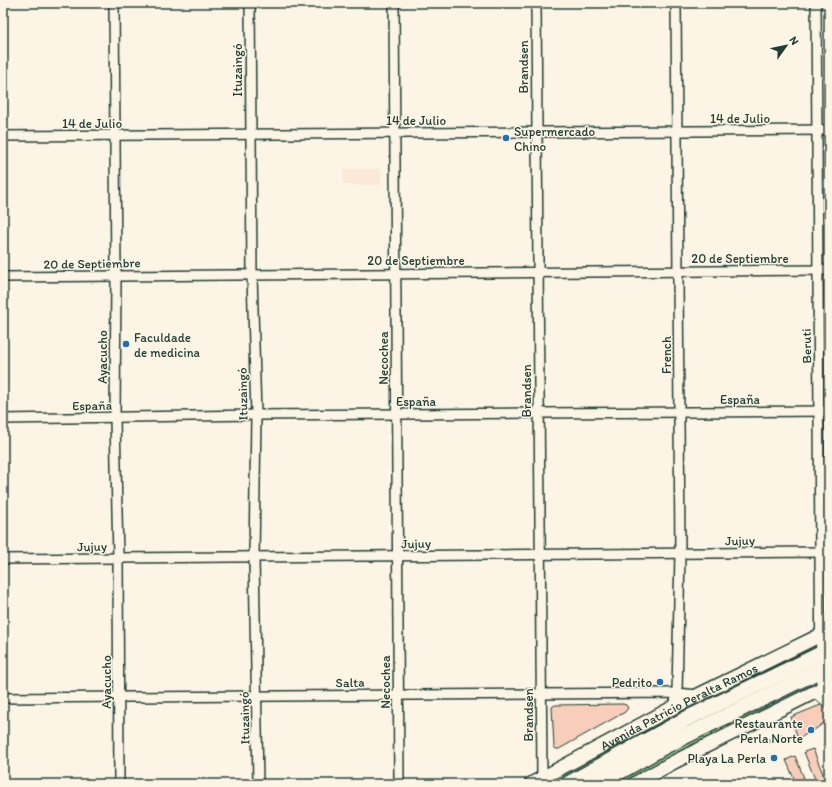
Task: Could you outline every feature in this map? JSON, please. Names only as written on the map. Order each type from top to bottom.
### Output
[{"type":"main road","name":"Avenida Patricio Peralta Ramos","points":[[536,781],[674,707],[825,633]]},
{"type":"main road","name":"Avenida Patricio Peralta Ramos","points":[[568,784],[686,719],[825,660]]},
{"type":"main road","points":[[598,784],[664,746],[825,660]]},
{"type":"main road","points":[[634,784],[674,762],[822,689]]},
{"type":"street","name":"Ayacucho","points":[[114,3],[116,276],[115,418],[118,558],[119,784]]},
{"type":"street","name":"Ituzaingó","points":[[250,3],[252,274],[256,415],[254,557],[258,784]]},
{"type":"street","name":"Necochea","points":[[394,3],[399,784]]},
{"type":"street","name":"Brandsen","points":[[536,3],[541,694],[536,781]]},
{"type":"street","name":"French","points":[[674,707],[677,693],[680,553],[676,3]]},
{"type":"street","name":"Beruti","points":[[816,3],[819,411],[825,633],[825,660],[822,689]]},
{"type":"street","name":"14 de Julio","points":[[3,136],[829,130]]},
{"type":"street","name":"20 de Septiembre","points":[[3,277],[829,270]]},
{"type":"street","name":"España","points":[[3,418],[829,411]]},
{"type":"street","name":"Jujuy","points":[[3,560],[824,552]]},
{"type":"street","points":[[822,689],[829,704]]},
{"type":"street","name":"Salta","points":[[3,698],[677,693],[698,695]]},
{"type":"shaded area","points":[[343,169],[381,169],[381,185],[343,185]]},
{"type":"green space","points":[[809,648],[810,651],[684,715],[558,784],[541,784],[678,709]]},
{"type":"green space","points":[[811,683],[777,700],[767,710],[663,762],[624,784],[609,784],[669,750]]},
{"type":"water","points":[[782,734],[784,739],[765,744],[764,741]]},
{"type":"building","points":[[623,704],[628,708],[625,712],[559,749],[554,747],[552,707],[555,705]]},
{"type":"building","points":[[823,704],[829,708],[829,719],[798,739],[791,717]]},
{"type":"building","points":[[829,742],[829,758],[823,744]]},
{"type":"building","points":[[813,749],[827,784],[817,784],[804,752]]},
{"type":"building","points":[[795,756],[804,778],[795,781],[786,760]]},
{"type":"place","name":"Supermercado Chino","points":[[506,138]]},
{"type":"place","name":"Faculdade de medicina","points":[[126,344]]},
{"type":"place","name":"Pedrito","points":[[660,682]]},
{"type":"place","name":"Restaurante Perla Norte","points":[[811,730]]},
{"type":"place","name":"Playa La Perla","points":[[774,758]]}]
